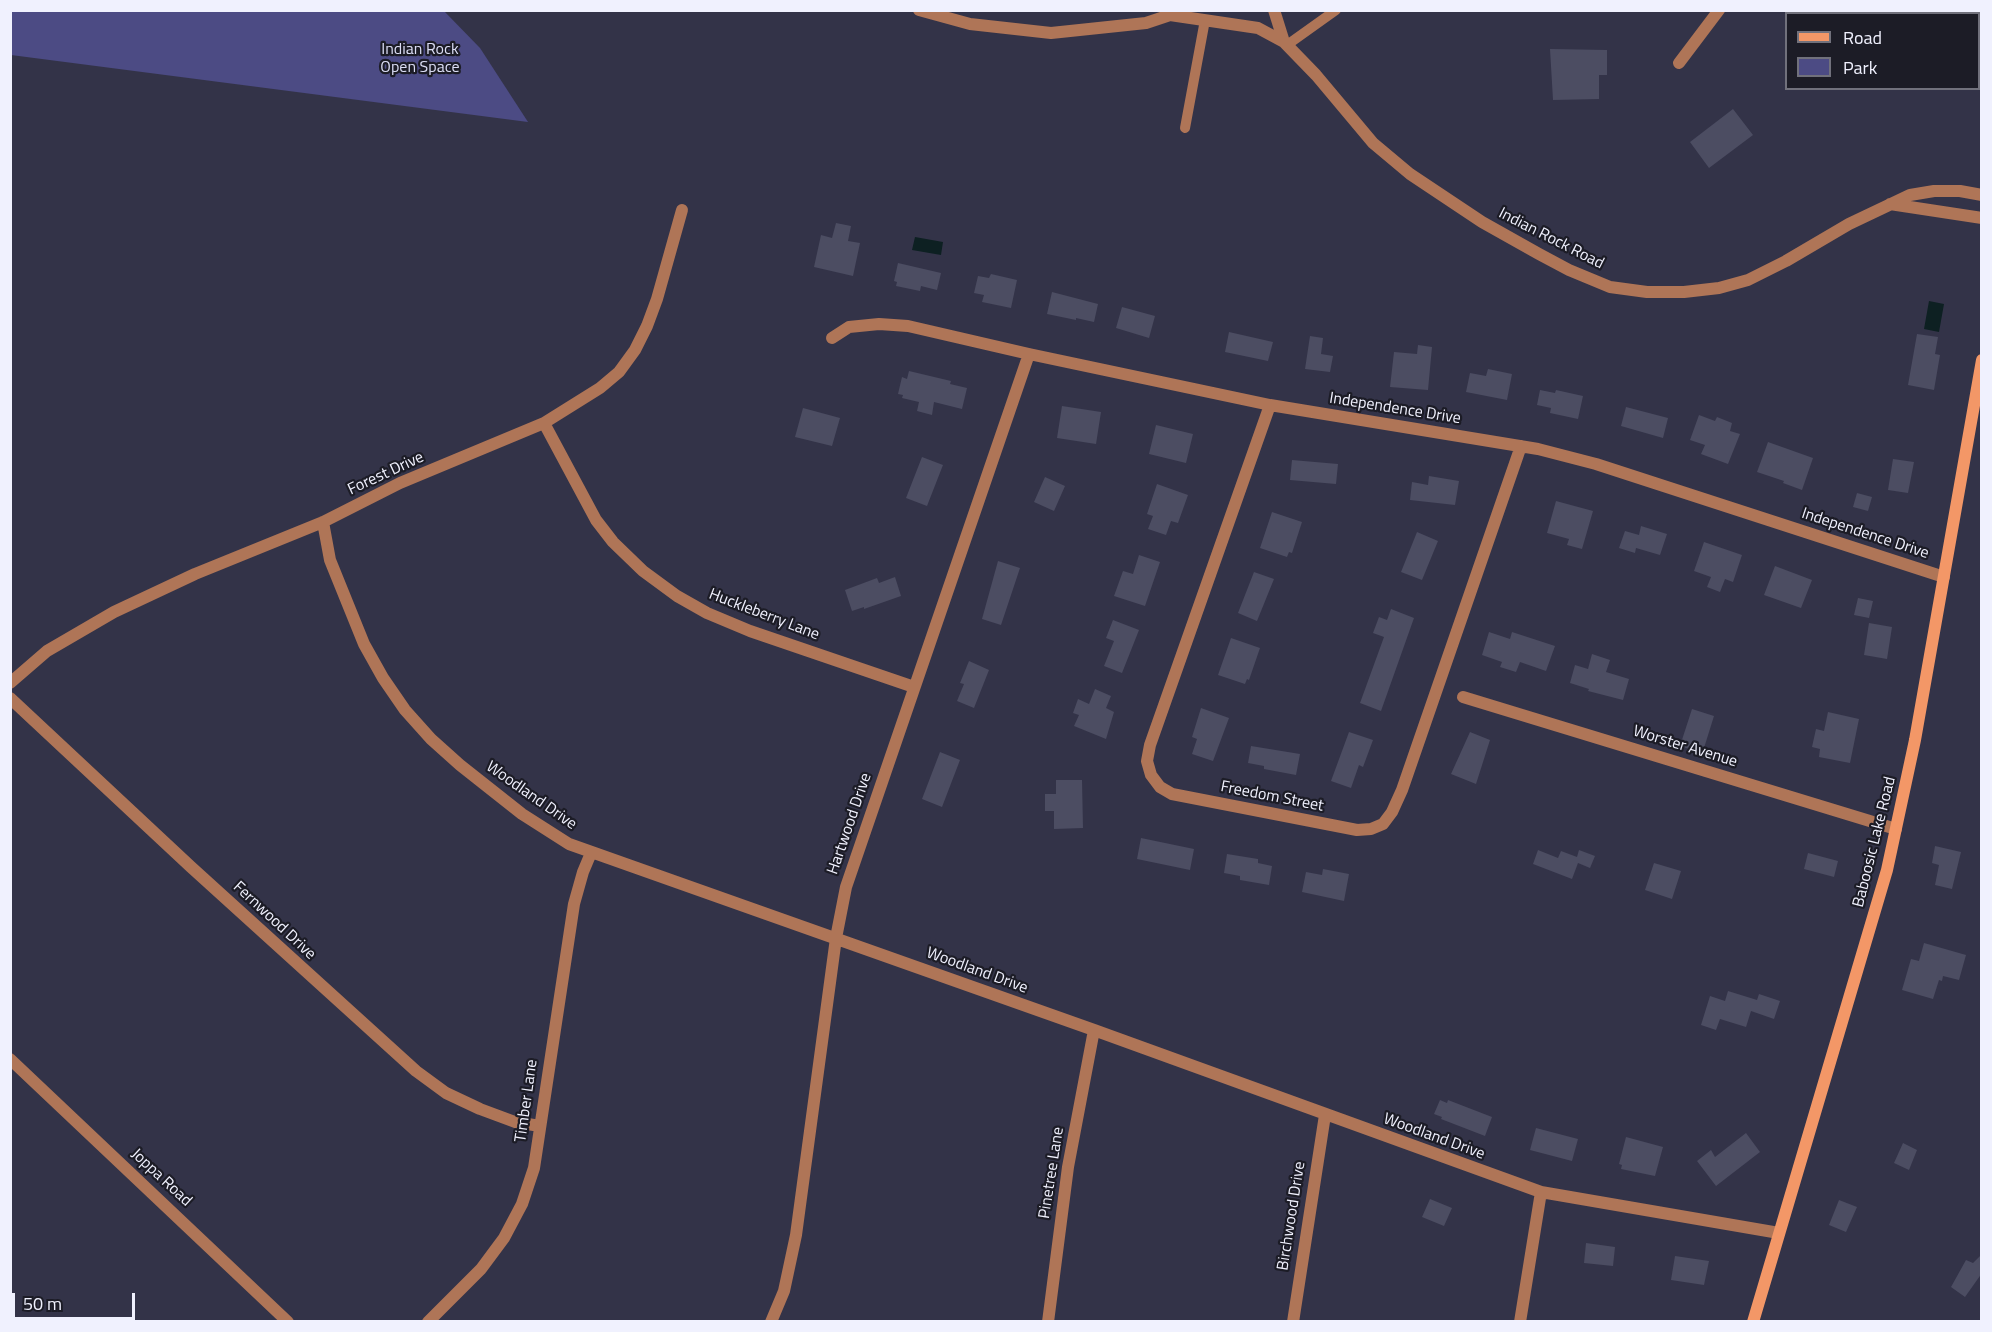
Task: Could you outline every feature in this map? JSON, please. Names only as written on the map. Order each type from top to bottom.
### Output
[{"type":"street","name":"Indian Rock Road","points":[[919,10],[970,24],[1051,33],[1146,23],[1173,13],[1258,28],[1285,43],[1316,75],[1373,143],[1410,174],[1482,222],[1539,254],[1569,270],[1610,286],[1647,292],[1684,292],[1719,288],[1748,280],[1888,204],[1910,195],[1934,191],[1960,191],[1982,195]]},
{"type":"street","name":"Indian Rock Road","points":[[1274,10],[1285,43]]},
{"type":"street","points":[[1679,63],[1719,10]]},
{"type":"street","points":[[1888,204],[1982,218]]},
{"type":"street","name":"Forest Drive","points":[[10,683],[47,651],[114,612],[195,574],[323,522],[400,483],[544,423],[600,388],[619,372],[635,350],[647,326],[682,210]]},
{"type":"street","name":"Independence Drive","points":[[832,338],[849,327],[879,324],[908,326],[1270,405],[1521,446],[1596,464],[1944,578]]},
{"type":"street","name":"Hartwood Drive","points":[[771,1322],[784,1291],[796,1235],[836,938],[846,887],[1029,354]]},
{"type":"street","name":"Baboosic Lake Road","points":[[1753,1322],[1879,899],[1896,829],[1915,740],[1982,360]]},
{"type":"street","name":"Freedom Street","points":[[1270,405],[1150,745],[1148,761],[1151,775],[1160,787],[1172,794],[1357,830],[1371,829],[1383,824],[1392,812],[1402,790],[1521,446]]},
{"type":"street","name":"Huckleberry Lane","points":[[544,423],[596,520],[643,571],[677,596],[707,613],[750,631],[914,687]]},
{"type":"street","name":"Woodland Drive","points":[[323,522],[330,560],[364,644],[405,710],[431,739],[491,790],[549,832],[591,853],[1094,1030],[1541,1192],[1779,1233]]},
{"type":"street","name":"Worster Avenue","points":[[1463,697],[1896,829]]},
{"type":"street","name":"Fernwood Drive","points":[[10,698],[416,1071],[446,1093],[480,1109],[515,1122],[540,1126]]},
{"type":"street","name":"Timber Lane","points":[[428,1322],[481,1269],[504,1238],[522,1204],[534,1168],[574,904],[591,853]]},
{"type":"street","name":"Pinetree Lane","points":[[1048,1322],[1068,1167],[1094,1030]]},
{"type":"street","name":"Joppa Road","points":[[10,1059],[288,1322]]},
{"type":"street","name":"Birchwood Drive","points":[[1293,1322],[1325,1115]]},
{"type":"street","points":[[1520,1322],[1541,1192]]},
{"type":"lane","points":[[1285,43],[1336,10]]},
{"type":"lane","points":[[1185,128],[1205,20]]},
{"type":"green space","name":"Indian Rock Open Space","points":[[11,10],[444,11],[480,48],[528,122],[11,55]]},
{"type":"shaded area","points":[[915,237],[943,242],[941,255],[912,250]]},
{"type":"shaded area","points":[[1929,301],[1944,304],[1939,332],[1924,329]]},
{"type":"building","points":[[1550,49],[1607,50],[1607,75],[1599,75],[1599,99],[1553,100]]},
{"type":"building","points":[[1733,109],[1753,135],[1709,168],[1690,142]]},
{"type":"building","points":[[836,223],[851,226],[848,241],[860,243],[853,276],[814,267],[821,235],[832,238]]},
{"type":"building","points":[[898,263],[941,273],[937,290],[921,286],[920,291],[896,286],[897,282],[894,281]]},
{"type":"building","points":[[991,274],[1017,280],[1011,308],[982,302],[984,295],[974,293],[978,276],[989,278]]},
{"type":"building","points":[[1052,292],[1098,304],[1094,322],[1047,314]]},
{"type":"building","points":[[1122,307],[1155,316],[1149,338],[1116,328]]},
{"type":"building","points":[[1229,332],[1273,342],[1268,361],[1225,352]]},
{"type":"building","points":[[1917,334],[1938,337],[1935,354],[1940,355],[1934,390],[1908,385]]},
{"type":"building","points":[[1310,336],[1323,338],[1321,354],[1333,356],[1330,372],[1305,369]]},
{"type":"building","points":[[1418,345],[1432,347],[1428,390],[1390,387],[1394,352],[1417,354]]},
{"type":"building","points":[[1488,369],[1512,374],[1507,400],[1466,392],[1470,373],[1486,376]]},
{"type":"building","points":[[909,371],[951,381],[950,384],[967,388],[962,409],[934,402],[932,415],[917,411],[919,402],[902,398],[903,395],[898,394],[902,377],[907,379]]},
{"type":"building","points":[[1540,390],[1555,393],[1556,390],[1583,396],[1578,419],[1550,413],[1551,408],[1537,405]]},
{"type":"building","points":[[1062,406],[1101,412],[1096,444],[1057,438]]},
{"type":"building","points":[[1626,407],[1668,418],[1663,438],[1621,426]]},
{"type":"building","points":[[803,408],[840,418],[832,446],[795,437]]},
{"type":"building","points":[[1699,415],[1715,421],[1717,417],[1732,423],[1730,431],[1740,434],[1728,464],[1701,454],[1705,445],[1690,440]]},
{"type":"building","points":[[1156,425],[1193,434],[1186,463],[1149,454]]},
{"type":"building","points":[[1768,442],[1813,458],[1802,490],[1757,472]]},
{"type":"building","points":[[922,457],[943,465],[927,506],[906,498]]},
{"type":"building","points":[[1893,459],[1914,462],[1908,493],[1888,490]]},
{"type":"building","points":[[1292,460],[1338,464],[1336,484],[1290,480]]},
{"type":"building","points":[[1429,476],[1459,481],[1455,505],[1410,500],[1412,482],[1428,485]]},
{"type":"building","points":[[1045,477],[1065,486],[1054,511],[1034,502]]},
{"type":"building","points":[[1157,484],[1188,495],[1178,523],[1171,521],[1166,535],[1148,529],[1153,516],[1147,514]]},
{"type":"building","points":[[1857,493],[1872,497],[1868,511],[1853,507]]},
{"type":"building","points":[[1556,501],[1593,511],[1582,549],[1567,545],[1569,539],[1547,533]]},
{"type":"building","points":[[1272,512],[1302,522],[1292,553],[1289,552],[1287,557],[1260,548]]},
{"type":"building","points":[[1641,526],[1667,534],[1660,555],[1636,548],[1635,553],[1619,548],[1625,531],[1639,535]]},
{"type":"building","points":[[1417,532],[1438,541],[1422,580],[1401,572]]},
{"type":"building","points":[[1704,542],[1742,555],[1733,582],[1725,579],[1720,592],[1707,587],[1711,577],[1694,571]]},
{"type":"building","points":[[1139,555],[1160,562],[1145,606],[1114,596],[1123,571],[1133,574]]},
{"type":"building","points":[[998,561],[1020,568],[1001,625],[982,619]]},
{"type":"building","points":[[1775,566],[1812,580],[1801,608],[1764,595]]},
{"type":"building","points":[[1254,572],[1274,579],[1257,621],[1238,613]]},
{"type":"building","points":[[895,577],[901,596],[852,611],[845,590],[877,578],[879,583]]},
{"type":"building","points":[[1858,598],[1873,601],[1869,618],[1854,615]]},
{"type":"building","points":[[1391,609],[1414,618],[1381,711],[1360,703],[1384,637],[1373,633],[1379,617],[1387,620]]},
{"type":"building","points":[[1113,620],[1139,630],[1122,673],[1104,666],[1114,641],[1106,638]]},
{"type":"building","points":[[1869,623],[1892,627],[1887,659],[1864,655]]},
{"type":"building","points":[[1489,632],[1510,639],[1512,632],[1555,646],[1546,671],[1520,662],[1516,672],[1500,667],[1502,662],[1482,655]]},
{"type":"building","points":[[1231,638],[1260,648],[1249,680],[1247,679],[1245,684],[1218,675]]},
{"type":"building","points":[[1592,654],[1610,660],[1606,672],[1629,679],[1623,700],[1588,691],[1589,689],[1570,683],[1575,665],[1588,669]]},
{"type":"building","points":[[969,661],[989,670],[974,708],[957,701],[964,684],[960,683]]},
{"type":"building","points":[[1095,689],[1111,696],[1106,708],[1114,712],[1106,739],[1074,726],[1079,715],[1073,713],[1078,699],[1089,704]]},
{"type":"building","points":[[1201,708],[1229,718],[1213,761],[1192,754],[1197,739],[1192,737]]},
{"type":"building","points":[[1692,709],[1714,716],[1704,748],[1694,745],[1692,750],[1680,746]]},
{"type":"building","points":[[1828,712],[1859,719],[1850,763],[1819,757],[1820,749],[1812,747],[1816,729],[1824,731]]},
{"type":"building","points":[[1349,732],[1373,740],[1363,767],[1359,765],[1351,788],[1331,781]]},
{"type":"building","points":[[1470,732],[1490,740],[1476,784],[1451,774]]},
{"type":"building","points":[[1251,746],[1300,754],[1296,775],[1264,769],[1264,766],[1248,763]]},
{"type":"building","points":[[940,752],[960,760],[942,807],[922,799]]},
{"type":"building","points":[[1056,780],[1082,780],[1083,828],[1054,829],[1054,811],[1045,811],[1045,794],[1056,794]]},
{"type":"building","points":[[1141,838],[1194,849],[1190,870],[1137,859]]},
{"type":"building","points":[[1935,846],[1961,852],[1952,889],[1935,885],[1939,865],[1932,863]]},
{"type":"building","points":[[1538,850],[1558,858],[1561,851],[1577,857],[1579,850],[1595,856],[1590,868],[1578,863],[1572,879],[1533,864]]},
{"type":"building","points":[[1808,853],[1838,861],[1834,877],[1804,869]]},
{"type":"building","points":[[1227,854],[1258,859],[1258,863],[1272,866],[1269,885],[1240,880],[1240,876],[1224,873]]},
{"type":"building","points":[[1654,863],[1681,871],[1672,899],[1645,890]]},
{"type":"building","points":[[1323,869],[1349,874],[1344,901],[1302,892],[1306,872],[1322,875]]},
{"type":"building","points":[[1924,943],[1966,955],[1959,980],[1943,976],[1942,981],[1939,980],[1933,999],[1902,990],[1911,959],[1919,961]]},
{"type":"building","points":[[1728,991],[1757,1000],[1759,994],[1780,1001],[1774,1019],[1751,1011],[1746,1027],[1720,1019],[1716,1030],[1701,1025],[1710,996],[1725,1001]]},
{"type":"building","points":[[1440,1100],[1447,1103],[1448,1100],[1492,1117],[1485,1136],[1441,1119],[1442,1117],[1434,1114]]},
{"type":"building","points":[[1536,1128],[1578,1139],[1572,1161],[1530,1150]]},
{"type":"building","points":[[1746,1133],[1760,1152],[1716,1186],[1697,1161],[1711,1150],[1715,1157]]},
{"type":"building","points":[[1626,1137],[1663,1147],[1655,1176],[1621,1169],[1622,1165],[1619,1164]]},
{"type":"building","points":[[1903,1143],[1917,1150],[1909,1170],[1894,1163]]},
{"type":"building","points":[[1430,1199],[1452,1208],[1444,1226],[1422,1217]]},
{"type":"building","points":[[1839,1200],[1857,1207],[1846,1232],[1829,1225]]},
{"type":"building","points":[[1586,1243],[1615,1247],[1613,1266],[1584,1263]]},
{"type":"building","points":[[1982,1254],[1982,1273],[1965,1297],[1951,1287],[1966,1260],[1973,1263]]},
{"type":"building","points":[[1675,1256],[1709,1261],[1704,1285],[1671,1280]]}]
